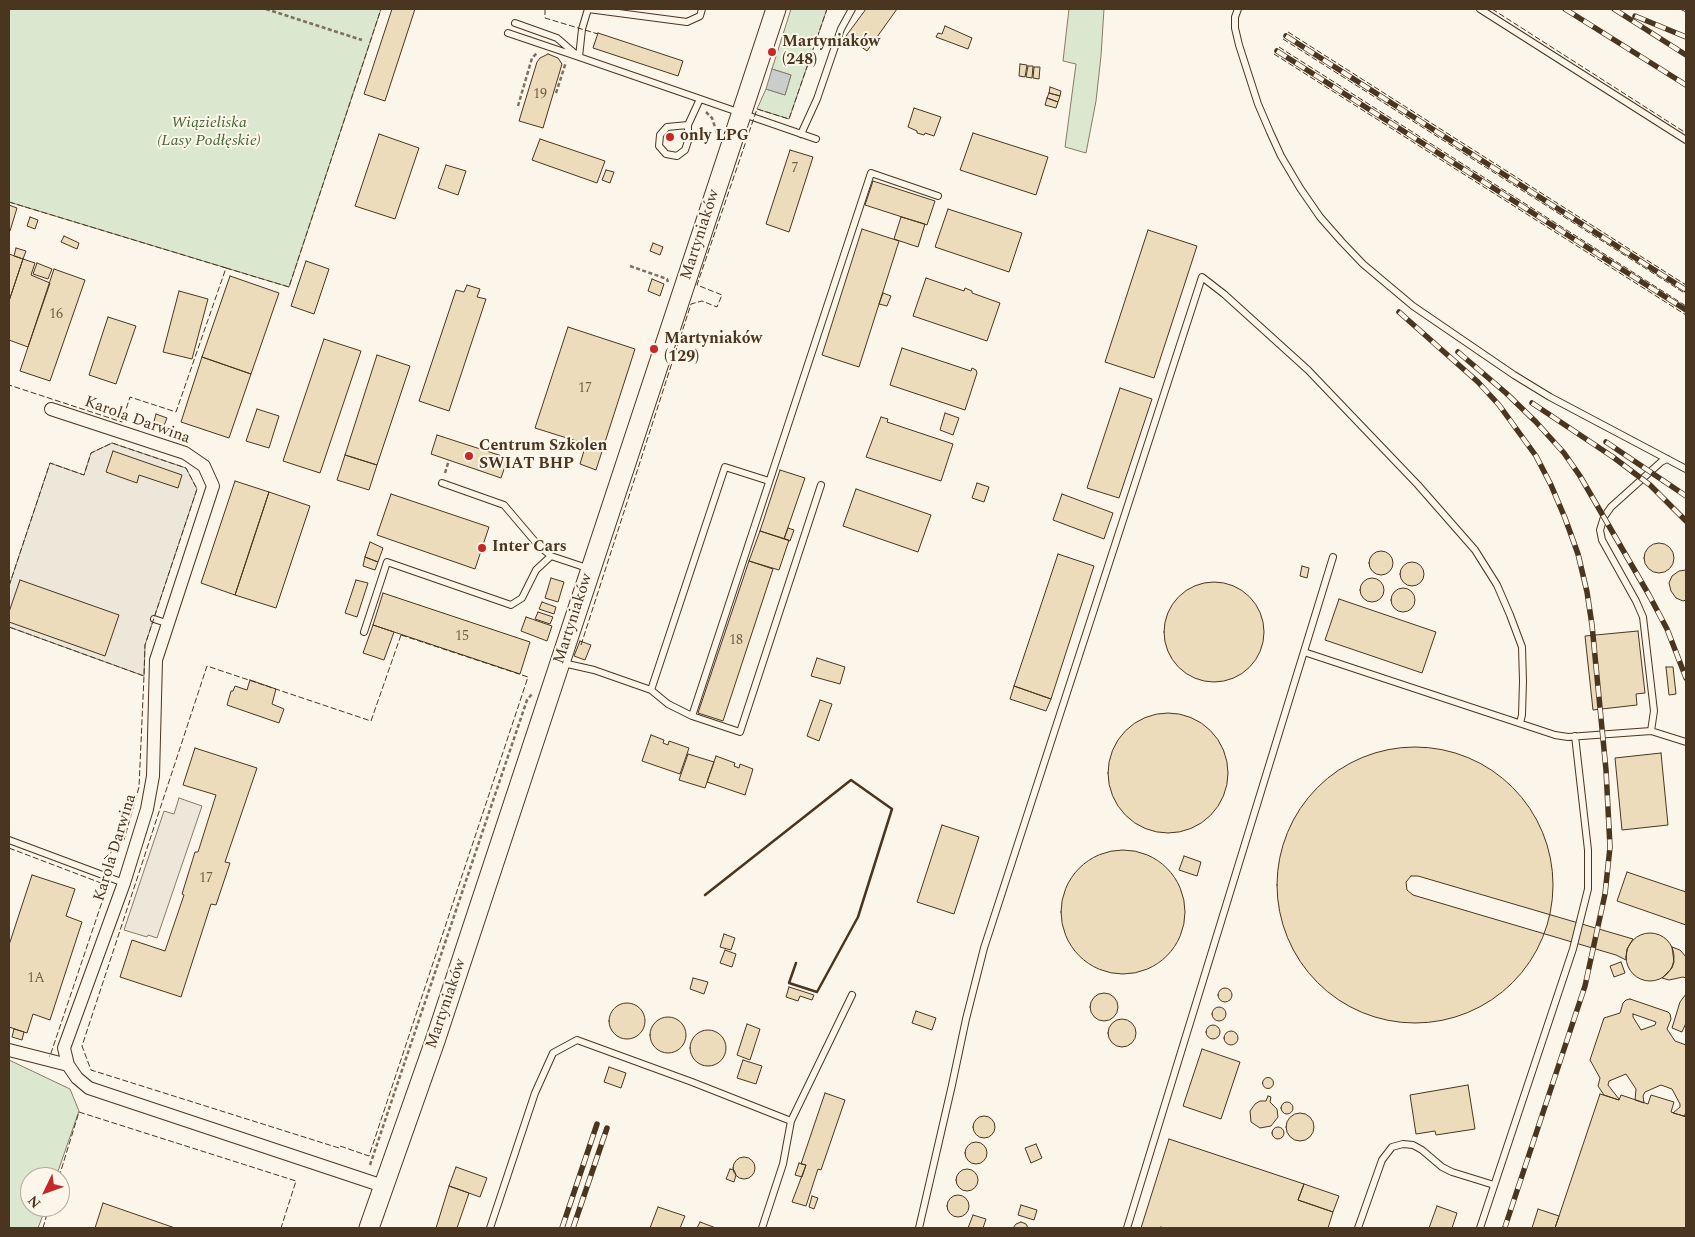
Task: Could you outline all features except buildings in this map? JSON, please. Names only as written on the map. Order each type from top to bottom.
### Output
[{"type":"main road","name":"Martyniaków","points":[[369,1228],[438,1032],[776,9]]},
{"type":"street","name":"Karola Darwina","points":[[51,409],[185,453],[204,466],[213,486],[156,660],[152,782],[147,808],[124,882],[64,1048],[68,1065]]},
{"type":"street","points":[[9,1050],[68,1065],[76,1078],[88,1088],[383,1186]]},
{"type":"lane","points":[[579,57],[582,29],[588,9],[687,22],[700,16],[702,9]]},
{"type":"lane","points":[[801,134],[816,99],[841,29],[852,9]]},
{"type":"lane","points":[[1238,9],[1235,16],[1235,28],[1239,45],[1258,104],[1270,132],[1300,188],[1320,217],[1363,264],[1413,306],[1514,375],[1550,397],[1686,469]]},
{"type":"lane","points":[[1480,9],[1686,140]]},
{"type":"lane","points":[[515,23],[557,38],[579,57]]},
{"type":"lane","points":[[508,33],[816,140]]},
{"type":"lane","points":[[688,125],[668,127],[660,135],[659,146],[666,154],[677,156],[685,150],[688,125],[700,99]]},
{"type":"lane","points":[[692,716],[871,173],[938,196]]},
{"type":"lane","points":[[919,1228],[984,948],[1202,278],[1224,294],[1308,370],[1418,485],[1475,550],[1496,585],[1522,647],[1523,681],[1520,723]]},
{"type":"lane","points":[[1651,731],[1654,711],[1643,617],[1602,540],[1600,530],[1604,517],[1611,507],[1661,462],[1667,459]]},
{"type":"lane","points":[[651,690],[725,468],[769,481]]},
{"type":"lane","points":[[442,484],[504,505],[538,545],[551,556],[591,570]]},
{"type":"lane","points":[[560,662],[574,667],[594,670],[651,690],[668,704],[692,716],[740,732],[821,485]]},
{"type":"lane","points":[[364,632],[388,562],[511,606],[522,598],[536,570],[551,556]]},
{"type":"lane","points":[[1127,1228],[1333,557]]},
{"type":"lane","points":[[154,619],[168,624]]},
{"type":"lane","points":[[1304,652],[1555,735],[1575,736],[1651,731],[1686,742]]},
{"type":"lane","points":[[1480,1228],[1573,949],[1588,889],[1588,850],[1575,736]]},
{"type":"lane","points":[[9,840],[124,882]]},
{"type":"lane","points":[[762,1228],[783,1164],[791,1121],[852,995]]},
{"type":"lane","points":[[490,1228],[535,1094],[553,1053],[577,1040],[791,1121]]},
{"type":"lane","points":[[1358,1228],[1382,1160],[1392,1148],[1403,1144],[1413,1145],[1422,1150],[1442,1167],[1452,1172],[1494,1185]]},
{"type":"path","points":[[266,9],[362,40]]},
{"type":"path","points":[[518,106],[532,58],[542,53]]},
{"type":"path","points":[[556,93],[566,62],[562,59]]},
{"type":"path","points":[[697,108],[705,111],[712,118],[718,138]]},
{"type":"path","points":[[442,484],[449,460]]},
{"type":"path","points":[[370,1165],[527,700],[533,693]]},
{"type":"green space","name":"Wiązieliska (Lasy Podłęskie)","points":[[9,9],[381,9],[289,287],[9,202]]},
{"type":"green space","points":[[791,9],[827,9],[789,119],[757,109],[766,89],[785,95],[791,75],[772,69]]},
{"type":"green space","points":[[1069,9],[1104,9],[1096,101],[1086,153],[1065,147],[1076,64],[1063,61]]},
{"type":"green space","points":[[9,1060],[70,1089],[79,1111],[59,1167],[20,1167],[20,1217],[42,1217],[38,1228],[9,1228]]},
{"type":"shaded area","points":[[772,69],[791,75],[785,95],[766,89]]},
{"type":"shaded area","points":[[112,443],[186,468],[197,489],[145,645],[144,676],[9,627],[9,586],[50,463],[84,475],[91,453]]},
{"type":"shaded area","points":[[179,798],[202,806],[157,938],[124,930],[164,811],[174,814]]},
{"type":"railway","points":[[1565,9],[1686,85]]},
{"type":"railway","points":[[1614,9],[1686,55]]},
{"type":"railway","points":[[1635,16],[1686,37]]},
{"type":"railway","points":[[1286,36],[1686,290]]},
{"type":"railway","points":[[1277,51],[1686,310]]},
{"type":"railway","points":[[1399,312],[1478,382],[1499,405],[1536,456],[1551,485],[1578,554],[1592,625],[1606,770],[1610,847],[1605,894],[1585,986],[1505,1227]]},
{"type":"railway","points":[[1458,352],[1506,393],[1564,453],[1580,476],[1649,595],[1667,629],[1686,678]]},
{"type":"railway","points":[[1532,403],[1613,457],[1650,485],[1686,521]]},
{"type":"railway","points":[[1606,442],[1686,496]]},
{"type":"railway","points":[[562,1228],[597,1124]]},
{"type":"railway","points":[[573,1228],[607,1128]]},
{"type":"fence","points":[[226,268],[289,287],[381,9]]},
{"type":"fence","points":[[545,9],[545,18],[598,34]]},
{"type":"fence","points":[[581,645],[691,304],[702,301],[717,307],[722,295],[697,285],[757,109],[789,119],[827,9]]},
{"type":"fence","points":[[1492,9],[1686,133]]},
{"type":"fence","points":[[1680,9],[1686,12]]},
{"type":"fence","points":[[1288,32],[1686,285]]},
{"type":"fence","points":[[1283,39],[1686,294]]},
{"type":"fence","points":[[1279,47],[1686,306]]},
{"type":"fence","points":[[1274,54],[1686,315]]},
{"type":"fence","points":[[9,202],[226,268],[176,412],[130,397],[122,422],[9,385]]},
{"type":"fence","points":[[9,586],[50,463],[84,475],[91,453],[112,443],[186,468],[197,489],[145,645],[144,676],[9,627]]},
{"type":"fence","points":[[401,635],[528,677],[369,1156],[91,1070],[82,1046],[207,666],[371,721],[401,635]]},
{"type":"fence","points":[[104,859],[124,840],[139,787],[144,676]]},
{"type":"fence","points":[[9,848],[101,883],[103,899],[49,1056]]},
{"type":"fence","points":[[62,1167],[79,1112],[296,1181],[281,1228]]},
{"type":"fence","points":[[43,1228],[46,1217]]},
{"type":"wall","points":[[705,895],[851,780],[892,809],[858,917],[817,992],[789,983],[796,963]]},
{"type":"place","name":"Martyniaków (248)","points":[[772,52]]},
{"type":"place","name":"only LPG","points":[[670,137]]},
{"type":"place","name":"Martyniaków (129)","points":[[654,349]]},
{"type":"place","name":"Centrum Szkolen SWIAT BHP","points":[[469,456]]},
{"type":"place","name":"Inter Cars","points":[[482,548]]}]
